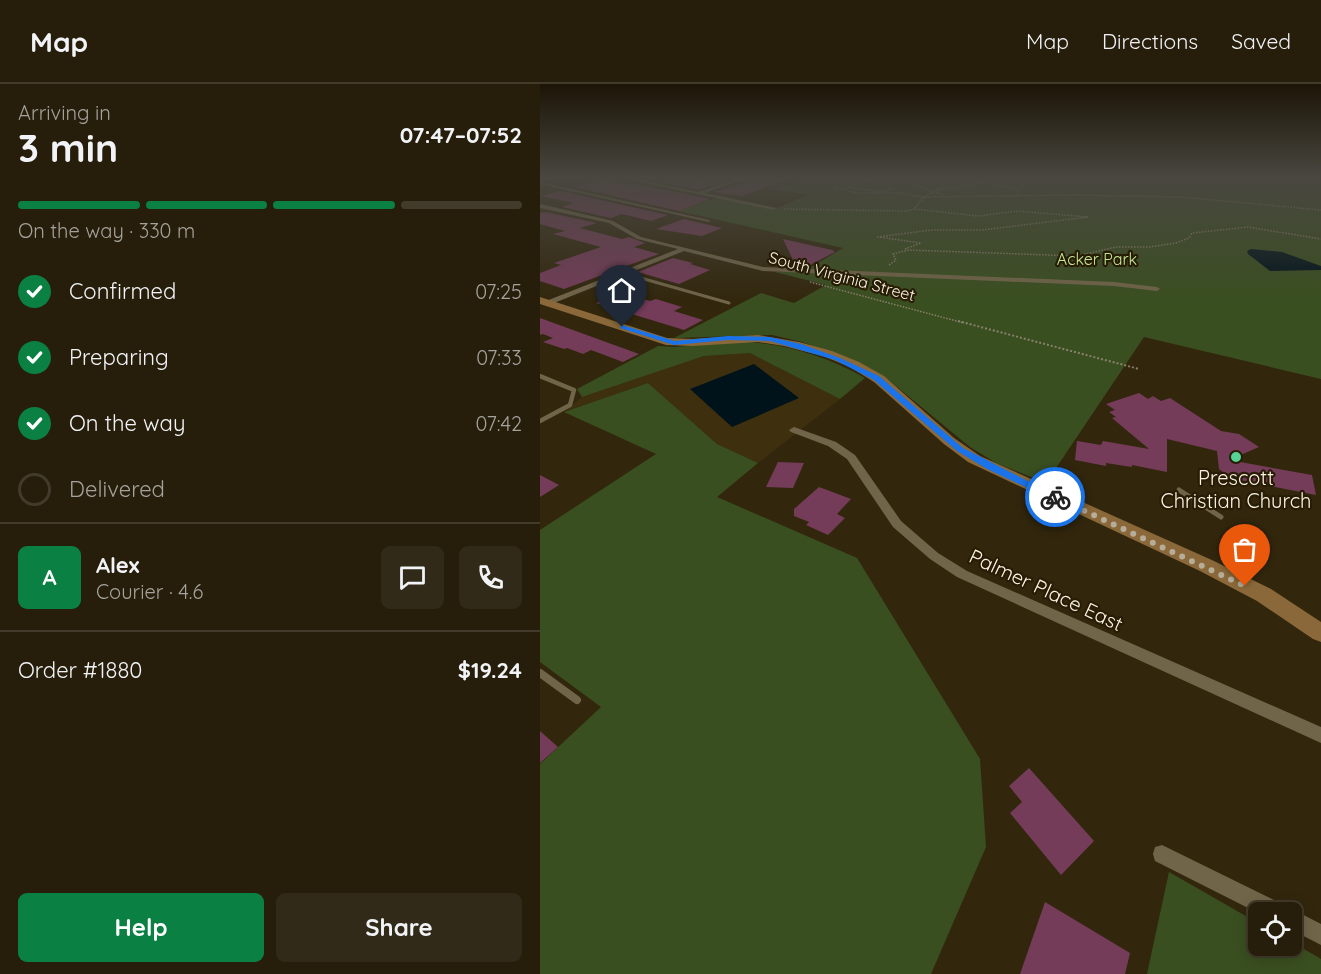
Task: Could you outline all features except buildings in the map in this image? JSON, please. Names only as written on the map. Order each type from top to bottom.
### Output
[{"type":"street","name":"South Virginia Street","points":[[596,219],[611,222],[639,238],[763,269],[1114,284],[1157,289]]},
{"type":"street","points":[[545,302],[684,249]]},
{"type":"street","points":[[545,302],[666,342],[686,343],[735,338],[770,339],[851,364],[877,378],[945,438],[974,459],[1207,566],[1264,595],[1321,633]]},
{"type":"street","name":"Palmer Place East","points":[[794,430],[832,444],[850,458],[897,524],[934,556],[962,574],[1321,735]]},
{"type":"street","points":[[1162,854],[1257,902]]},
{"type":"street","points":[[1302,925],[1321,935]]},
{"type":"lane","points":[[698,219],[709,221]]},
{"type":"lane","points":[[623,273],[729,303]]},
{"type":"lane","points":[[540,376],[574,390],[570,405],[540,421]]},
{"type":"lane","points":[[1179,490],[1221,517]]},
{"type":"lane","points":[[540,673],[577,700]]},
{"type":"path","points":[[892,254],[921,243],[878,237],[931,230],[982,230],[1075,219]]},
{"type":"path","points":[[892,254],[908,250],[927,250],[1077,256],[1116,247],[1149,247],[1176,243],[1189,238],[1192,232],[1234,227],[1299,234],[1321,239]]},
{"type":"path","points":[[889,274],[887,267],[896,260],[892,254]]},
{"type":"path","name":"South Virginia Street","points":[[808,281],[1139,369]]},
{"type":"shaded area","points":[[1251,249],[1282,252],[1321,266],[1321,270],[1270,271],[1248,254],[1247,251]]},
{"type":"shaded area","points":[[750,353],[840,399],[758,463],[717,444],[648,383],[564,412],[582,397],[704,356]]},
{"type":"shaded area","points":[[754,364],[799,398],[732,427],[690,389]]},
{"type":"green space","name":"Acker Park","points":[[712,219],[1321,219],[1321,379],[1144,337],[1046,483],[996,463],[970,447],[891,382],[862,364],[802,342],[772,335],[674,338],[761,293],[794,303],[826,285],[775,272],[803,272],[843,248]]},
{"type":"green space","points":[[735,341],[770,344],[803,352],[834,363],[865,378],[840,399],[750,353],[704,356],[582,397],[577,389],[658,346],[675,347]]},
{"type":"green space","points":[[648,383],[717,444],[758,463],[717,497],[857,558],[980,759],[986,847],[931,974],[540,974],[540,764],[601,707],[540,662],[540,530],[656,454],[564,412]]},
{"type":"green space","points":[[1169,872],[1248,917],[1248,956],[1302,956],[1302,948],[1321,959],[1321,974],[1147,974]]},
{"type":"way so far","points":[[1055,497],[1207,566],[1245,586]]},
{"type":"place","name":"Prescott Christian Church","points":[[1236,457]]},
{"type":"route","points":[[622,327],[674,343],[728,338],[770,339],[838,359],[877,378],[945,438],[974,459],[1055,497]]}]
